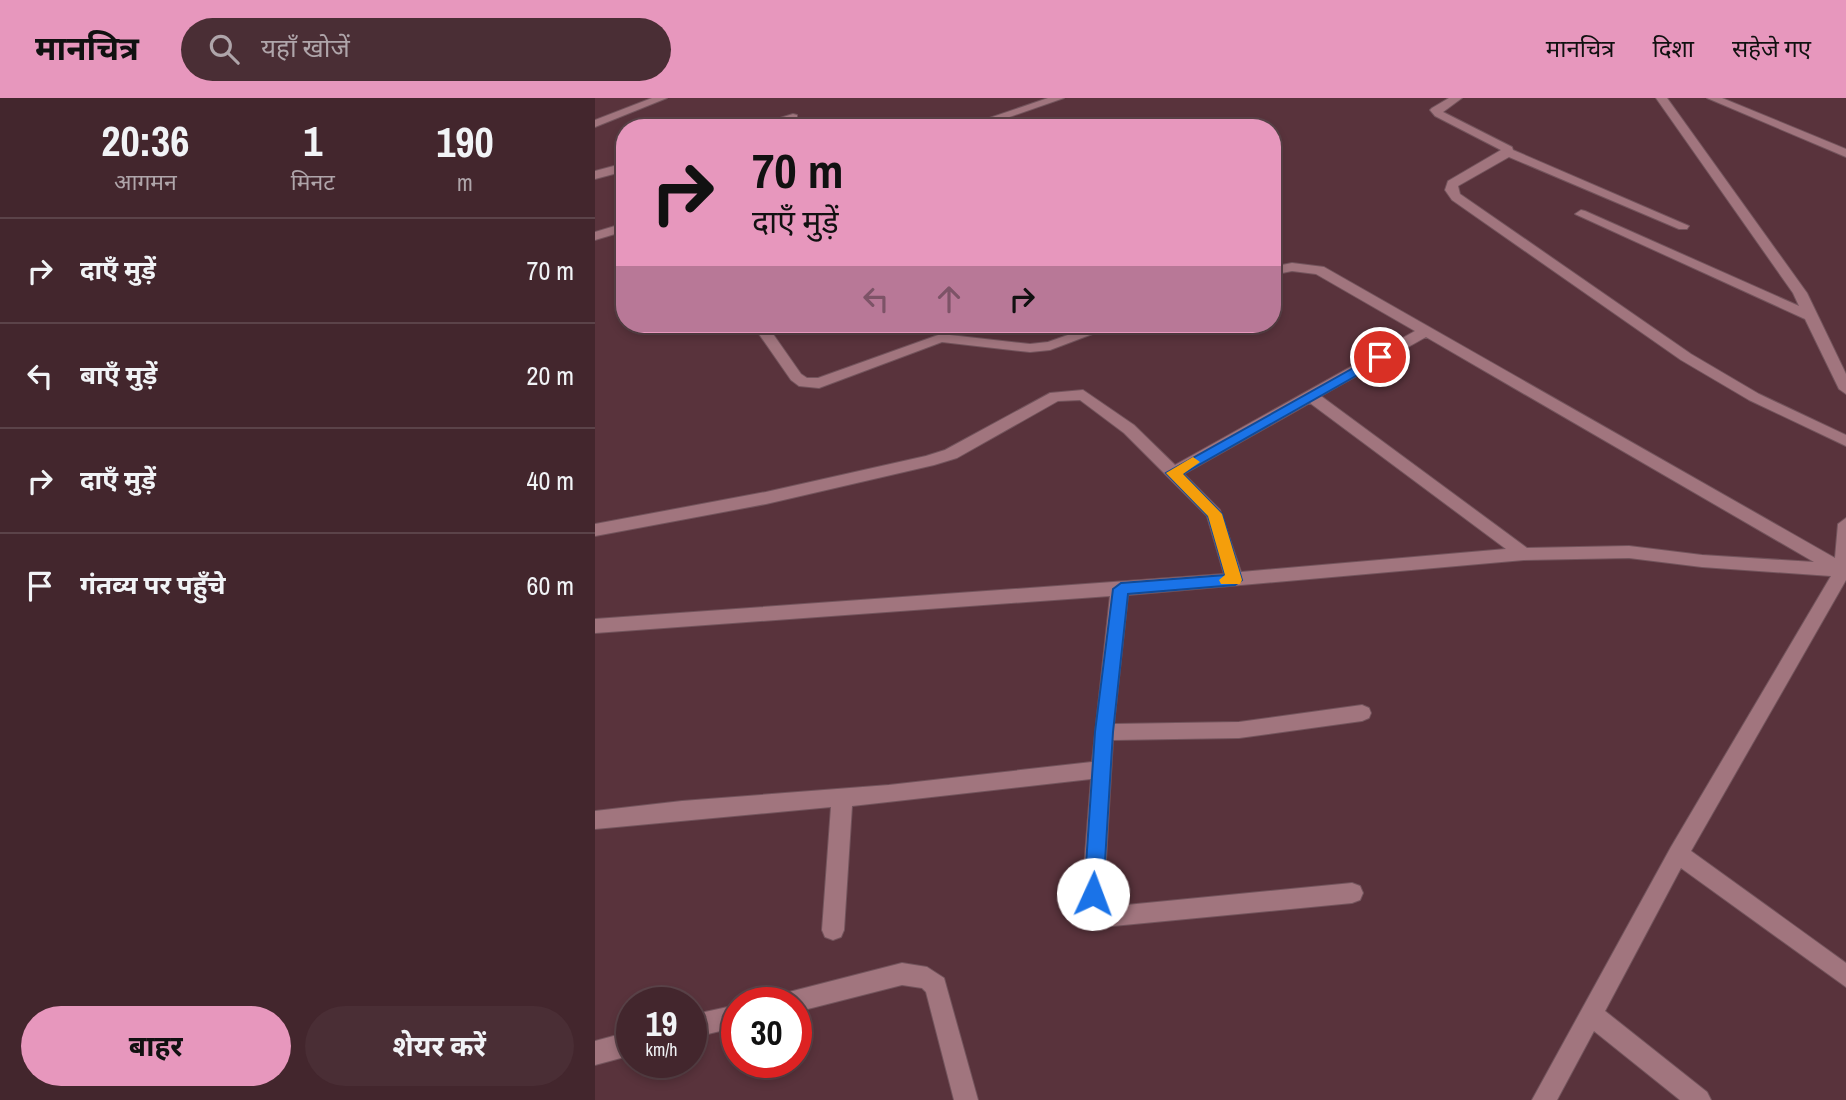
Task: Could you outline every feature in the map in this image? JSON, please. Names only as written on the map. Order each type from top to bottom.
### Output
[{"type":"street","points":[[631,98],[641,106]]},
{"type":"street","points":[[595,124],[662,98]]},
{"type":"street","points":[[994,119],[1059,98]]},
{"type":"street","points":[[1457,98],[1436,110],[1439,114],[1503,145],[1508,149],[1507,152]]},
{"type":"street","points":[[1661,98],[1800,293],[1846,389]]},
{"type":"street","points":[[1712,98],[1846,153]]},
{"type":"street","points":[[786,119],[793,117]]},
{"type":"street","points":[[1507,152],[1683,226]]},
{"type":"street","points":[[1507,152],[1457,179],[1451,190],[1456,197],[1686,357],[1754,397],[1846,442]]},
{"type":"street","points":[[595,175],[616,169]]},
{"type":"street","points":[[1581,214],[1811,316]]},
{"type":"street","points":[[595,236],[616,230]]},
{"type":"street","points":[[1281,269],[1292,267],[1319,270],[1844,571]]},
{"type":"street","points":[[1173,473],[1426,331]]},
{"type":"street","points":[[765,333],[787,368],[804,383],[819,383],[941,338],[1030,348],[1050,346],[1087,333]]},
{"type":"street","points":[[936,333],[941,338]]},
{"type":"street","points":[[595,530],[766,498],[928,461],[951,454],[1055,396],[1083,395],[1098,404],[1214,514],[1235,580]]},
{"type":"street","points":[[1311,396],[1524,554]]},
{"type":"street","points":[[1544,1100],[1678,855],[1844,571],[1846,524]]},
{"type":"street","points":[[595,626],[1121,589],[1524,554],[1629,552],[1702,561],[1844,571]]},
{"type":"street","points":[[1121,589],[1104,732],[1093,894],[1099,907],[1113,916],[1352,893]]},
{"type":"street","points":[[1104,732],[1239,730],[1362,713]]},
{"type":"street","points":[[595,820],[1102,769]]},
{"type":"street","points":[[832,930],[842,797]]},
{"type":"street","points":[[1678,855],[1846,976]]},
{"type":"street","points":[[812,997],[902,974],[927,978],[936,986],[967,1100]]},
{"type":"street","points":[[1591,1014],[1699,1100]]},
{"type":"street","points":[[595,1053],[616,1047]]},
{"type":"slow traffic","points":[[1193,462],[1173,473],[1214,514],[1235,580],[1227,580]]},
{"type":"route","points":[[1093,894],[1104,732],[1121,589],[1235,580],[1214,514],[1173,473],[1380,357]]}]
